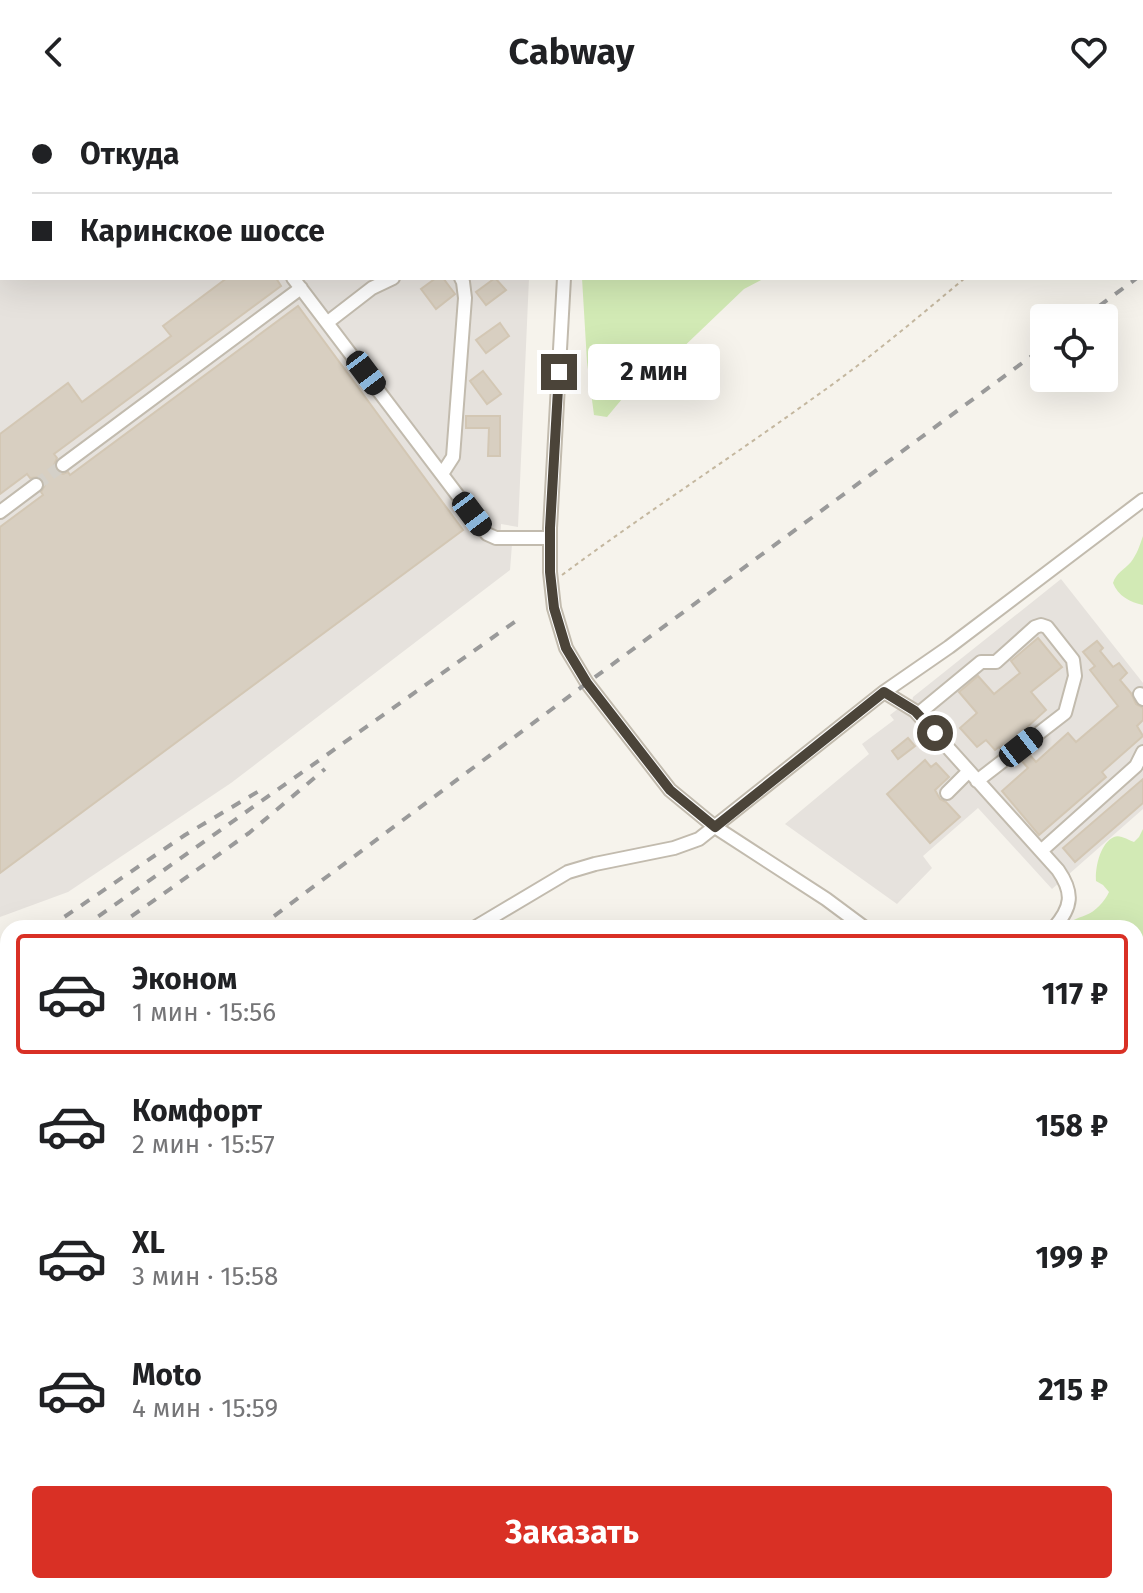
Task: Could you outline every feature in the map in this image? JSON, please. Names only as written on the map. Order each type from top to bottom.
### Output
[{"type":"street","points":[[328,322],[372,288],[389,280]]},
{"type":"street","points":[[442,474],[453,457],[465,298],[462,280]]},
{"type":"street","points":[[564,280],[550,538],[554,608],[566,648],[587,683],[670,790],[715,827],[854,920]]},
{"type":"street","points":[[63,465],[297,283],[487,534],[496,538],[550,538]]},
{"type":"street","points":[[0,512],[36,485]]},
{"type":"street","points":[[487,920],[568,872],[674,848],[699,839],[884,692],[949,647],[1143,500]]},
{"type":"street","points":[[918,714],[981,662],[996,662],[1035,627],[1047,627],[1073,660],[1075,676],[1065,713],[947,793]]},
{"type":"street","points":[[884,692],[918,714],[1058,870],[1068,884],[1069,900],[1066,915],[1061,920]]},
{"type":"street","points":[[1041,851],[1136,766],[1143,752]]},
{"type":"path","points":[[551,583],[814,398],[899,334],[963,280]]},
{"type":"shaded area","points":[[0,280],[529,280],[518,527],[501,524],[500,543],[512,544],[510,570],[231,783],[68,892],[0,917]]},
{"type":"shaded area","points":[[1061,579],[1143,683],[1143,809],[1052,889],[978,808],[923,856],[932,868],[897,904],[785,824],[869,754],[862,744],[894,720],[890,715],[912,702],[913,697]]},
{"type":"green space","points":[[582,280],[761,280],[744,289],[652,377],[627,393],[607,417],[594,415]]},
{"type":"green space","points":[[1143,536],[1143,605],[1125,598],[1113,583],[1133,559]]},
{"type":"green space","points":[[1143,829],[1143,920],[1073,920],[1093,911],[1109,892],[1096,881],[1098,863],[1105,845],[1116,836],[1134,842]]},
{"type":"building","points":[[224,280],[277,280],[281,286],[54,454],[57,458],[54,465],[56,471],[70,475],[298,306],[463,530],[0,873],[0,527],[43,495],[41,492],[45,485],[40,477],[30,478],[27,474],[0,494],[0,434],[68,383],[82,402],[171,336],[163,326]]},
{"type":"building","points":[[433,280],[444,280],[455,294],[436,309],[421,289]]},
{"type":"building","points":[[492,280],[497,280],[506,290],[486,305],[476,292]]},
{"type":"building","points":[[500,323],[509,336],[486,353],[476,340]]},
{"type":"building","points":[[483,371],[501,394],[487,404],[470,381]]},
{"type":"building","points":[[466,416],[500,416],[500,456],[488,456],[489,428],[466,428]]},
{"type":"building","points":[[1038,638],[1062,667],[1031,692],[1046,710],[1002,750],[999,747],[995,750],[986,740],[977,747],[960,728],[977,713],[959,692],[978,676],[994,694],[1020,673],[1011,661]]},
{"type":"building","points":[[1097,641],[1103,648],[1100,651],[1113,667],[1119,663],[1127,673],[1120,680],[1136,704],[1143,708],[1143,720],[1137,726],[1143,736],[1102,772],[1106,777],[1039,835],[1002,791],[1028,768],[1020,759],[1028,753],[1036,762],[1068,733],[1076,742],[1118,706],[1090,670],[1095,666],[1083,652]]},
{"type":"building","points":[[908,738],[915,746],[898,759],[892,751]]},
{"type":"building","points":[[925,760],[931,767],[936,763],[949,777],[935,790],[940,799],[960,817],[930,843],[887,794]]},
{"type":"building","points":[[1143,779],[1143,803],[1075,862],[1063,848]]},
{"type":"tunnel","points":[[36,485],[63,465]]},
{"type":"railway","points":[[1102,304],[1134,280]]},
{"type":"railway","points":[[269,920],[1030,357]]},
{"type":"railway","points":[[93,920],[516,621]]},
{"type":"railway","points":[[126,920],[249,833],[325,769]]},
{"type":"railway","points":[[60,920],[185,835],[259,791]]},
{"type":"route","points":[[559,372],[550,528],[554,608],[566,648],[587,683],[670,790],[715,827],[884,692],[915,711],[935,733]]}]
